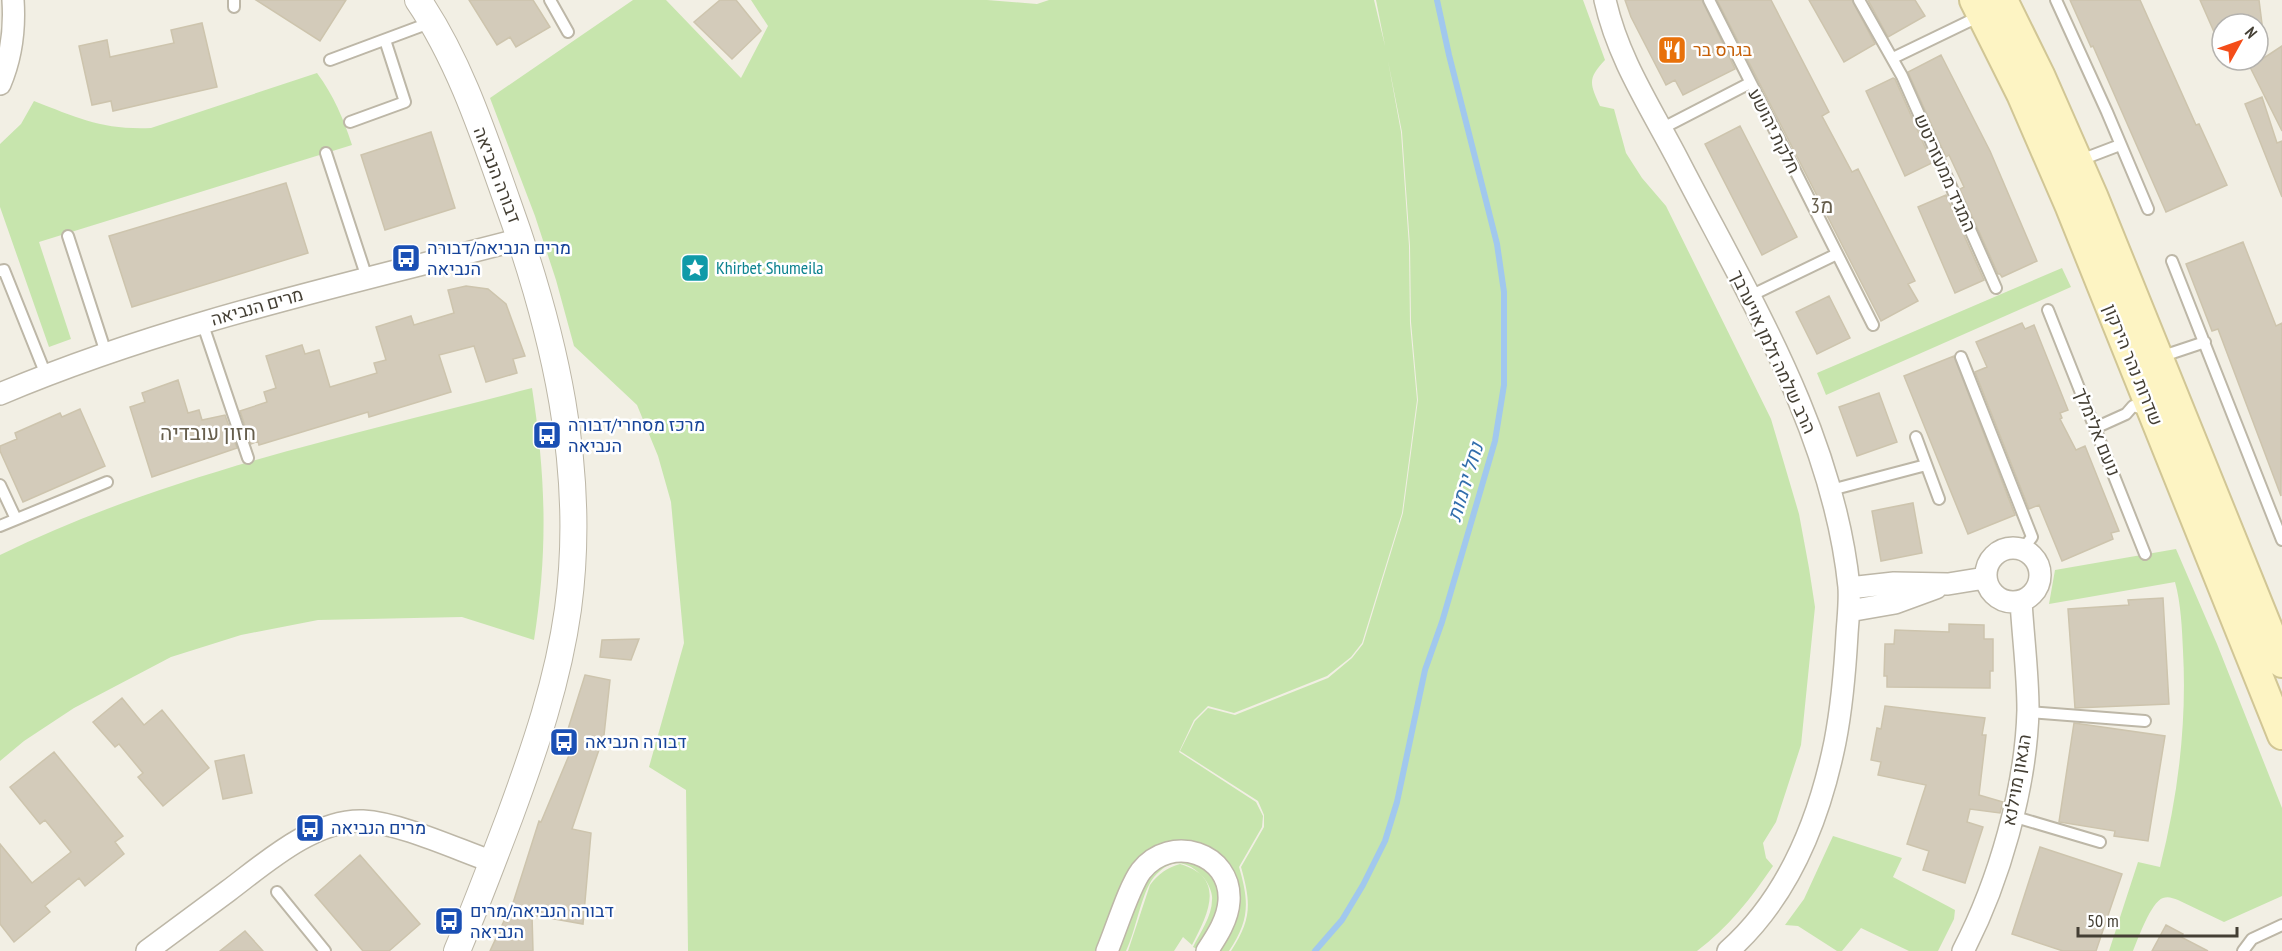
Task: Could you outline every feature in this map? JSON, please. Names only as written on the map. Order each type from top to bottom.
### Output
[{"type":"main road","name":"שדרות נהר הירקון","points":[[1986,5],[2040,75],[2078,162],[2282,663]]},
{"type":"main road","name":"שדרות נהר הירקון","points":[[1986,5],[2282,735]]},
{"type":"street","points":[[0,84],[8,64],[13,40],[13,0]]},
{"type":"street","name":"דבורה הנביאה","points":[[418,0],[432,21],[457,71],[521,239],[545,318],[566,420],[572,493],[572,568],[563,638],[552,690],[528,767],[457,951]]},
{"type":"street","name":"הרב שלמה זלמן אויערבך","points":[[1605,0],[1621,51],[1634,80],[1777,351],[1814,435],[1839,526],[1849,588],[1838,724],[1829,772],[1811,826],[1796,861],[1771,904],[1752,928],[1728,951]]},
{"type":"street","name":"מרים הנביאה","points":[[0,394],[106,353],[202,322],[521,239]]},
{"type":"street","points":[[2010,547],[2023,549],[2036,560],[2040,576],[2034,591],[2021,601],[2011,602],[1998,597],[1991,591],[1985,578],[1989,561],[1998,552],[2010,547]]},
{"type":"street","points":[[1849,588],[1894,583],[1948,584],[1985,578]]},
{"type":"street","points":[[1849,610],[1895,603],[1948,584]]},
{"type":"street","name":"הגאון מוילנא","points":[[1963,951],[2008,835],[2022,762],[2028,712],[2021,601]]},
{"type":"street","points":[[147,951],[276,856],[313,833],[344,823],[359,821],[388,825],[493,862]]},
{"type":"street","points":[[1107,951],[1141,871],[1155,857],[1171,850],[1188,850],[1204,856],[1217,866],[1226,881],[1229,900],[1225,921],[1207,951]]},
{"type":"lane","points":[[550,0],[568,32]]},
{"type":"lane","name":"חלקת יהושע","points":[[1709,0],[1873,325]]},
{"type":"lane","name":"המגיד ממעזריטש","points":[[1859,0],[1893,58],[1996,288]]},
{"type":"lane","points":[[2056,0],[2148,209]]},
{"type":"lane","points":[[1893,58],[1986,5]]},
{"type":"lane","points":[[330,60],[432,21]]},
{"type":"lane","points":[[350,122],[405,102],[385,40]]},
{"type":"lane","points":[[1661,129],[1750,83]]},
{"type":"lane","points":[[2078,162],[2120,145]]},
{"type":"lane","points":[[326,153],[367,278]]},
{"type":"lane","points":[[68,236],[106,353]]},
{"type":"lane","points":[[1748,297],[1837,254]]},
{"type":"lane","points":[[2172,261],[2282,540]]},
{"type":"lane","points":[[0,271],[4,270],[46,375]]},
{"type":"lane","name":"נועם אלימלך","points":[[2048,310],[2145,554]]},
{"type":"lane","points":[[202,322],[248,458]]},
{"type":"lane","points":[[2158,358],[2205,342]]},
{"type":"lane","points":[[1961,357],[2032,537],[2023,549]]},
{"type":"lane","points":[[2096,428],[2126,414],[2133,406],[2140,408],[2149,404]]},
{"type":"lane","points":[[1916,437],[1939,499]]},
{"type":"lane","points":[[1830,490],[1926,465]]},
{"type":"lane","points":[[0,526],[107,482]]},
{"type":"lane","points":[[0,485],[16,519]]},
{"type":"lane","points":[[2028,712],[2145,721]]},
{"type":"lane","points":[[2012,816],[2100,843]]},
{"type":"lane","points":[[277,892],[325,951]]},
{"type":"lane","points":[[2243,951],[2252,939],[2282,925]]},
{"type":"green space","points":[[633,0],[666,0],[741,78],[768,26],[751,0],[987,0],[1037,4],[1049,0],[1374,0],[1401,132],[1409,246],[1410,323],[1417,400],[1402,513],[1362,643],[1351,657],[1327,676],[1234,713],[1208,706],[1194,720],[1179,752],[1256,802],[1263,816],[1262,827],[1239,867],[1245,890],[1246,910],[1241,930],[1229,951],[1201,951],[1193,947],[1210,912],[1212,894],[1204,878],[1198,872],[1186,864],[1179,863],[1167,866],[1149,884],[1126,951],[688,951],[686,790],[649,767],[684,643],[671,502],[658,456],[637,405],[574,346],[535,216],[490,98]]},
{"type":"green space","points":[[1376,0],[1583,0],[1605,60],[1595,72],[1592,82],[1600,106],[1614,109],[1626,153],[1642,178],[1666,206],[1771,419],[1799,514],[1815,607],[1801,745],[1776,822],[1763,843],[1766,858],[1773,866],[1739,912],[1697,951],[1231,951],[1243,929],[1248,910],[1247,891],[1241,867],[1264,827],[1264,815],[1258,801],[1180,751],[1195,721],[1208,708],[1235,715],[1328,678],[1352,658],[1363,644],[1403,513],[1418,400],[1411,322],[1410,246],[1402,132]]},
{"type":"green space","points":[[317,73],[338,107],[352,145],[39,242],[71,339],[49,347],[0,207],[0,144],[21,124],[34,101],[77,118],[104,125],[151,128]]},
{"type":"green space","points":[[2062,268],[2071,287],[1826,395],[1817,373]]},
{"type":"green space","points":[[532,388],[540,452],[544,514],[542,576],[534,640],[462,617],[318,620],[241,635],[171,657],[74,708],[24,741],[0,761],[0,555],[64,526],[195,479],[262,458]]},
{"type":"green space","points":[[2176,549],[2217,644],[2282,808],[2282,896],[2224,922],[2176,899],[2163,898],[2158,901],[2150,913],[2133,951],[2109,951],[2138,862],[2160,867],[2172,814],[2180,760],[2184,706],[2183,642],[2179,599],[2175,582],[2049,604],[2055,570]]},
{"type":"green space","points":[[1833,836],[1902,858],[1893,877],[1955,910],[1954,919],[1938,951],[1909,951],[1861,928],[1842,951],[1837,951],[1798,926],[1785,925],[1804,899]]},
{"type":"green space","points":[[1180,864],[1195,870],[1204,878],[1209,888],[1208,909],[1192,945],[1183,937],[1174,951],[1128,951],[1150,885],[1171,867]]},
{"type":"building","points":[[256,0],[346,0],[320,41]]},
{"type":"building","points":[[469,0],[533,0],[550,27],[516,47],[510,37],[497,45]]},
{"type":"building","points":[[720,0],[736,0],[761,31],[732,59],[694,22]]},
{"type":"building","points":[[1625,0],[1702,0],[1735,69],[1683,95],[1675,80],[1666,85],[1631,17]]},
{"type":"building","points":[[1717,0],[1771,0],[1829,112],[1822,116],[1852,172],[1858,169],[1915,281],[1908,284],[1918,301],[1881,321]]},
{"type":"building","points":[[1809,0],[1852,0],[1875,44],[1844,62]]},
{"type":"building","points":[[1868,0],[1915,0],[1925,16],[1888,37]]},
{"type":"building","points":[[2070,0],[2140,0],[2196,125],[2199,124],[2227,185],[2166,212],[2093,46],[2091,47]]},
{"type":"building","points":[[2200,0],[2259,0],[2260,12],[2210,12],[2210,23]]},
{"type":"building","points":[[202,23],[217,87],[113,111],[111,101],[92,105],[79,46],[107,40],[110,57],[174,43],[171,30]]},
{"type":"building","points":[[2282,46],[2282,131],[2252,72],[2270,72],[2270,54]]},
{"type":"building","points":[[1941,55],[1990,151],[2037,261],[2002,277],[1998,274],[1960,189],[1964,187],[1949,155],[1946,157],[1908,72]]},
{"type":"building","points":[[1893,78],[1932,163],[1905,176],[1866,91]]},
{"type":"building","points":[[2262,97],[2277,143],[2282,141],[2282,197],[2245,104]]},
{"type":"building","points":[[1740,126],[1797,237],[1762,255],[1705,144]]},
{"type":"building","points":[[431,132],[455,208],[385,230],[361,155]]},
{"type":"building","points":[[286,183],[308,253],[132,307],[109,236]]},
{"type":"building","points":[[1946,195],[1984,280],[1955,293],[1918,207]]},
{"type":"building","points":[[2243,242],[2276,326],[2282,323],[2281,496],[2218,329],[2212,331],[2186,264]]},
{"type":"building","points":[[466,286],[488,289],[506,304],[525,356],[513,359],[517,373],[486,382],[474,346],[439,355],[451,392],[369,417],[368,412],[259,445],[258,441],[251,444],[240,411],[267,402],[264,392],[276,388],[266,356],[302,345],[305,354],[319,350],[330,387],[377,373],[374,363],[386,360],[376,327],[411,316],[414,325],[454,313],[448,290]]},
{"type":"building","points":[[1829,296],[1850,338],[1817,354],[1796,312]]},
{"type":"building","points":[[2022,323],[2025,329],[2034,325],[2068,410],[2060,413],[2062,418],[2060,419],[2076,450],[2085,446],[2119,531],[2111,533],[2113,539],[2062,561],[2039,505],[2029,509],[1975,372],[1987,367],[1976,342]]},
{"type":"building","points":[[1954,356],[2015,515],[1968,534],[1904,376]]},
{"type":"building","points":[[178,380],[188,413],[199,410],[202,420],[225,415],[237,448],[152,477],[130,407],[145,402],[142,393]]},
{"type":"building","points":[[1879,393],[1897,442],[1857,456],[1839,407]]},
{"type":"building","points":[[80,409],[105,466],[23,502],[0,451],[0,446],[17,439],[15,433],[60,413],[62,417]]},
{"type":"building","points":[[1913,503],[1922,553],[1881,561],[1872,511]]},
{"type":"building","points":[[2163,598],[2169,704],[2075,708],[2068,609],[2129,605],[2128,600]]},
{"type":"building","points":[[1949,624],[1984,625],[1984,639],[1993,639],[1993,671],[1990,671],[1990,688],[1887,687],[1887,676],[1884,676],[1885,644],[1894,644],[1895,630],[1949,632]]},
{"type":"building","points":[[639,639],[631,660],[600,657],[602,640]]},
{"type":"building","points":[[585,675],[610,680],[604,735],[572,829],[591,833],[583,924],[532,915],[533,951],[490,951],[504,921],[507,922],[539,821],[541,822],[575,741],[564,742]]},
{"type":"building","points":[[122,698],[144,725],[162,710],[209,768],[163,806],[138,777],[143,773],[119,744],[115,747],[93,722]]},
{"type":"building","points":[[1885,706],[1985,718],[1982,735],[1986,735],[1979,795],[2003,802],[2000,813],[1970,809],[1967,822],[1983,827],[1965,883],[1923,870],[1929,851],[1907,844],[1926,785],[1878,775],[1881,762],[1871,760],[1877,728],[1881,729]]},
{"type":"building","points":[[2074,723],[2165,736],[2148,841],[2114,836],[2115,831],[2059,822]]},
{"type":"building","points":[[54,752],[123,836],[115,842],[124,854],[85,886],[79,878],[45,906],[50,912],[14,942],[0,924],[0,844],[32,883],[71,852],[45,820],[40,824],[10,787]]},
{"type":"building","points":[[244,755],[252,793],[223,799],[215,761]]},
{"type":"building","points":[[2040,847],[2122,874],[2096,951],[2063,951],[2012,934]]},
{"type":"building","points":[[360,855],[420,924],[389,951],[363,951],[315,895]]},
{"type":"building","points":[[2166,925],[2183,934],[2181,937],[2208,951],[2152,951]]},
{"type":"building","points":[[245,931],[263,951],[220,951]]},
{"type":"waterway","name":"נחל ירמות","points":[[1315,951],[1342,920],[1385,841],[1397,802],[1425,670],[1442,622],[1495,441],[1504,385],[1504,292],[1497,244],[1437,0]]},
{"type":"place","name":"בגרס בר","points":[[1672,50]]},
{"type":"place","name":"מרים הנביאה/דבורה הנביאה","points":[[406,258]]},
{"type":"place","name":"Khirbet Shumeila","points":[[695,268]]},
{"type":"place","name":"מרכז מסחרי/דבורה הנביאה","points":[[547,435]]},
{"type":"place","name":"דבורה הנביאה","points":[[564,742]]},
{"type":"place","name":"מרים הנביאה","points":[[310,828]]},
{"type":"place","name":"דבורה הנביאה/מרים הנביאה","points":[[449,921]]},
{"type":"district","name":"מ3","points":[[1822,206]]},
{"type":"district","name":"חזון עובדיה","points":[[208,433]]}]
